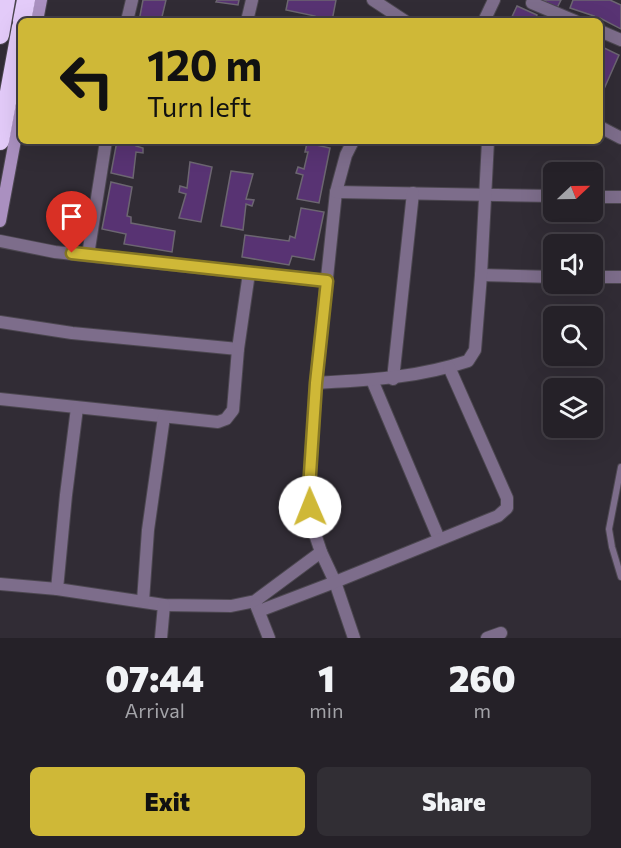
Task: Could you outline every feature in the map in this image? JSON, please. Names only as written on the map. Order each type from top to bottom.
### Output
[{"type":"highway","points":[[0,35],[6,0]]},
{"type":"highway","points":[[23,18],[26,0]]},
{"type":"highway","points":[[0,141],[18,43]]},
{"type":"street","points":[[38,18],[41,0]]},
{"type":"street","points":[[129,18],[132,0]]},
{"type":"street","points":[[248,18],[252,0]]},
{"type":"street","points":[[374,0],[401,18]]},
{"type":"street","points":[[485,18],[494,0]]},
{"type":"street","points":[[532,3],[568,18]]},
{"type":"street","points":[[603,32],[621,40]]},
{"type":"street","points":[[0,221],[18,124]]},
{"type":"street","points":[[603,129],[621,138]]},
{"type":"street","points":[[88,255],[106,144]]},
{"type":"street","points":[[352,144],[346,155],[336,192],[316,383],[309,489],[312,525],[354,638]]},
{"type":"street","points":[[316,383],[393,379],[449,368],[468,361],[475,350],[488,144]]},
{"type":"street","points":[[336,192],[543,196]]},
{"type":"street","points":[[393,379],[413,193]]},
{"type":"street","points":[[603,197],[621,197]]},
{"type":"street","points":[[0,242],[55,252],[327,281]]},
{"type":"street","points":[[0,399],[218,422],[226,419],[232,410],[249,273]]},
{"type":"street","points":[[481,275],[543,277]]},
{"type":"street","points":[[603,277],[621,278]]},
{"type":"street","points":[[0,322],[83,334],[238,349]]},
{"type":"street","points":[[0,585],[57,589],[164,605],[257,606],[335,582],[498,516],[507,508],[507,498],[449,368]]},
{"type":"street","points":[[372,380],[439,539]]},
{"type":"street","points":[[57,589],[77,408]]},
{"type":"street","points":[[143,601],[148,530],[164,417]]},
{"type":"street","points":[[257,606],[321,552]]},
{"type":"street","points":[[161,638],[164,605]]},
{"type":"street","points":[[257,606],[269,638]]},
{"type":"street","points":[[487,638],[501,633]]},
{"type":"lane","points":[[621,467],[609,529],[621,577]]},
{"type":"lane","points":[[613,512],[621,513]]},
{"type":"building","points":[[143,0],[166,0],[162,18],[140,18]]},
{"type":"building","points":[[217,0],[239,0],[238,5],[216,2]]},
{"type":"building","points":[[288,0],[336,0],[333,18],[315,18],[315,16],[286,10]]},
{"type":"building","points":[[542,0],[561,0],[557,8]]},
{"type":"building","points":[[573,0],[610,0],[621,5],[621,29],[603,18],[593,18],[594,16],[570,8]]},
{"type":"building","points":[[517,6],[537,15],[536,18],[511,18]]},
{"type":"building","points":[[603,47],[619,55],[603,91]]},
{"type":"building","points":[[116,144],[136,144],[136,146],[143,148],[143,153],[136,152],[133,178],[111,173]]},
{"type":"building","points":[[307,144],[330,148],[319,203],[297,199],[303,175],[296,173],[298,167],[304,169],[308,152],[305,152]]},
{"type":"building","points":[[190,162],[212,167],[201,222],[179,218],[186,194],[179,192],[180,186],[187,188]]},
{"type":"building","points":[[231,171],[253,174],[246,199],[254,200],[252,206],[246,204],[243,230],[221,226]]},
{"type":"building","points":[[111,182],[132,187],[127,216],[131,217],[131,223],[175,231],[172,252],[124,244],[126,234],[102,229]]},
{"type":"building","points":[[301,208],[324,212],[314,260],[292,256],[289,265],[242,257],[245,235],[289,241],[290,236],[295,238]]},
{"type":"route","points":[[72,253],[327,281],[316,383],[309,489],[310,507]]}]
